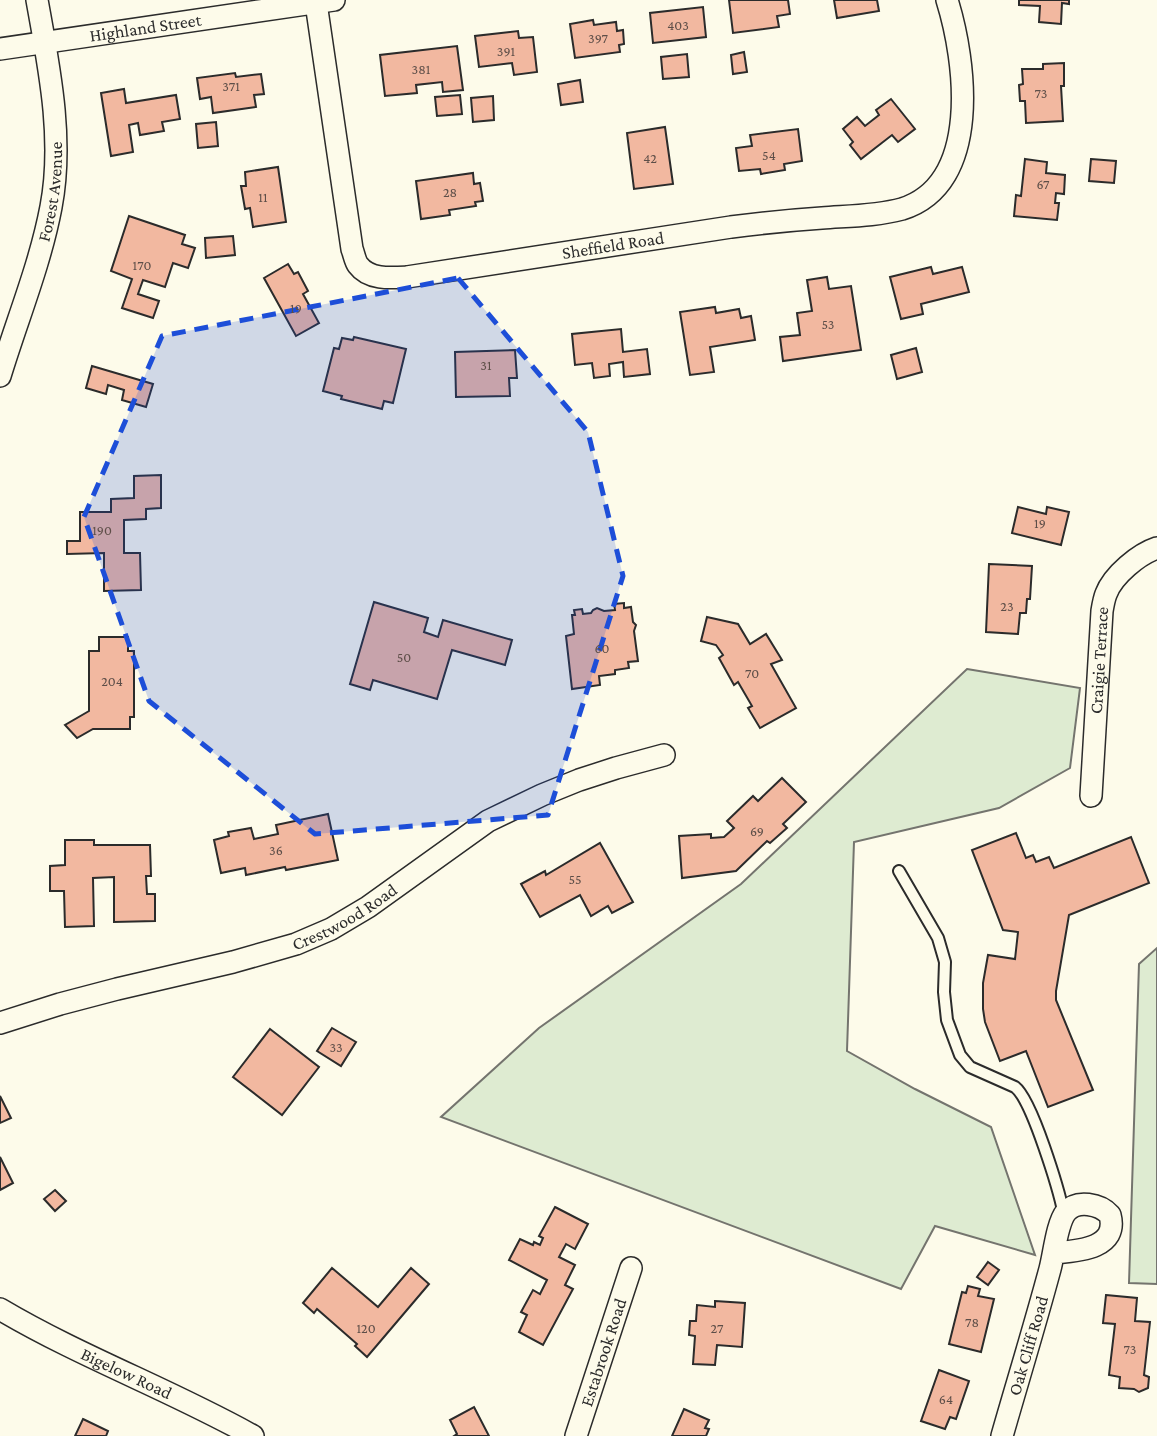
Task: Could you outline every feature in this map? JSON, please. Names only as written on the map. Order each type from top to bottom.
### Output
[{"type":"street","name":"Forest Avenue","points":[[0,376],[37,262],[51,206],[56,160],[55,120],[37,0]]},
{"type":"street","name":"Sheffield Road","points":[[325,1],[352,249],[359,266],[372,275],[388,278],[732,227],[874,214],[903,208],[923,198],[940,181],[954,156],[961,128],[963,95],[954,23],[947,0]]},
{"type":"street","name":"Highland Street","points":[[0,48],[325,1]]},
{"type":"street","name":"Craigie Terrace","points":[[1091,796],[1102,611],[1107,592],[1139,556],[1157,548]]},
{"type":"street","name":"Crestwood Road","points":[[0,1023],[71,1001],[296,944],[331,929],[368,907],[488,821],[579,780],[664,755]]},
{"type":"street","points":[[1054,1253],[1090,1248],[1104,1239],[1112,1226],[1110,1214],[1096,1206],[1078,1205],[1064,1214]]},
{"type":"street","name":"Oak Cliff Road","points":[[1002,1436],[1064,1214]]},
{"type":"street","name":"Estabrook Road","points":[[576,1436],[631,1268]]},
{"type":"street","name":"Bigelow Road","points":[[0,1309],[253,1436]]},
{"type":"lane","points":[[899,871],[938,938],[944,962],[947,1020],[960,1055],[970,1067],[1020,1091],[1055,1177],[1064,1214]]},
{"type":"highlighted area","points":[[458,278],[588,432],[623,576],[548,815],[315,834],[149,701],[84,517],[162,336]]},
{"type":"green space","points":[[967,669],[1080,688],[1070,768],[999,808],[854,842],[847,1051],[991,1127],[1035,1255],[935,1226],[901,1289],[441,1117],[539,1028],[741,884]]},
{"type":"green space","points":[[1157,948],[1157,1284],[1129,1283],[1139,964]]},
{"type":"building","points":[[729,0],[788,0],[790,14],[777,16],[779,27],[733,33]]},
{"type":"building","points":[[834,0],[877,0],[879,11],[837,18]]},
{"type":"building","points":[[1019,0],[1069,0],[1069,4],[1062,3],[1061,24],[1039,22],[1040,6],[1019,5]]},
{"type":"building","points":[[703,7],[706,37],[653,43],[650,13]]},
{"type":"building","points":[[593,20],[594,25],[616,22],[617,31],[623,30],[624,44],[619,45],[620,52],[575,58],[570,24]]},
{"type":"building","points":[[518,31],[519,38],[533,37],[537,72],[514,75],[512,63],[479,67],[475,36]]},
{"type":"building","points":[[457,46],[463,90],[443,92],[442,82],[416,85],[417,93],[385,96],[380,55]]},
{"type":"building","points":[[744,52],[747,72],[733,74],[731,55]]},
{"type":"building","points":[[687,54],[689,77],[663,79],[661,57]]},
{"type":"building","points":[[1064,63],[1064,86],[1061,86],[1063,121],[1026,123],[1025,101],[1020,101],[1022,69],[1043,69],[1043,64]]},
{"type":"building","points":[[235,73],[236,77],[261,74],[264,94],[254,95],[256,107],[213,113],[211,97],[200,99],[197,78]]},
{"type":"building","points":[[580,80],[583,102],[561,105],[558,84]]},
{"type":"building","points":[[124,89],[126,103],[176,95],[180,119],[162,122],[164,131],[140,135],[138,123],[129,125],[133,152],[111,156],[101,93]]},
{"type":"building","points":[[460,95],[462,114],[437,116],[435,97]]},
{"type":"building","points":[[493,96],[494,120],[473,122],[471,98]]},
{"type":"building","points":[[891,99],[915,129],[898,142],[892,135],[861,159],[850,145],[853,142],[843,129],[857,117],[865,126],[879,115],[876,110]]},
{"type":"building","points":[[216,122],[218,146],[198,148],[196,124]]},
{"type":"building","points":[[665,127],[673,184],[634,189],[627,133]]},
{"type":"building","points":[[798,129],[802,161],[784,164],[785,170],[761,174],[760,169],[739,171],[736,148],[752,146],[750,135]]},
{"type":"building","points":[[1025,159],[1047,162],[1046,173],[1065,175],[1064,194],[1056,193],[1055,203],[1059,203],[1057,220],[1014,216],[1016,195],[1021,196]]},
{"type":"building","points":[[1091,159],[1116,161],[1114,183],[1089,181]]},
{"type":"building","points":[[278,167],[286,222],[253,227],[250,208],[245,209],[241,186],[246,186],[245,172]]},
{"type":"building","points":[[473,173],[474,184],[480,183],[483,201],[475,202],[476,206],[449,210],[450,215],[421,219],[416,181]]},
{"type":"building","points":[[129,216],[185,235],[182,244],[195,248],[188,268],[173,263],[165,287],[143,280],[138,294],[159,301],[153,318],[122,308],[132,279],[111,271]]},
{"type":"building","points":[[233,236],[235,255],[206,258],[205,238]]},
{"type":"building","points":[[288,264],[294,274],[298,272],[308,291],[303,294],[319,323],[296,336],[264,278]]},
{"type":"building","points":[[931,267],[933,274],[962,267],[969,292],[921,304],[923,314],[901,319],[890,277]]},
{"type":"building","points":[[827,277],[829,289],[851,286],[861,350],[783,361],[780,337],[800,335],[797,313],[812,311],[807,280]]},
{"type":"building","points":[[715,307],[716,313],[739,309],[741,318],[751,316],[755,340],[710,347],[714,372],[690,375],[680,312]]},
{"type":"building","points":[[621,329],[623,352],[647,349],[650,374],[624,377],[623,362],[609,364],[610,376],[594,378],[592,363],[575,365],[572,334]]},
{"type":"building","points":[[354,337],[406,349],[393,403],[384,401],[382,409],[341,399],[342,396],[323,391],[334,348],[339,349],[342,338],[353,340]]},
{"type":"building","points":[[916,348],[922,372],[897,379],[891,355]]},
{"type":"building","points":[[515,350],[517,378],[509,378],[510,396],[456,397],[455,352]]},
{"type":"building","points":[[92,366],[153,384],[146,407],[122,400],[124,390],[108,385],[106,394],[86,388]]},
{"type":"building","points":[[161,475],[161,508],[146,509],[146,519],[124,520],[124,553],[140,553],[141,590],[104,591],[104,553],[67,554],[67,541],[80,541],[80,512],[111,512],[111,499],[134,498],[134,476]]},
{"type":"building","points":[[1018,507],[1046,514],[1047,507],[1069,512],[1061,545],[1012,533]]},
{"type":"building","points":[[989,564],[1032,566],[1030,599],[1027,599],[1026,613],[1020,613],[1018,634],[986,632]]},
{"type":"building","points":[[374,602],[428,618],[424,632],[438,637],[443,620],[512,640],[505,665],[452,650],[437,699],[373,680],[370,690],[350,684]]},
{"type":"building","points":[[624,603],[624,608],[631,607],[636,625],[634,631],[638,661],[628,662],[629,668],[615,670],[615,674],[599,676],[600,685],[572,689],[566,636],[574,634],[574,610],[582,609],[583,614],[591,613],[597,608],[604,611],[615,610],[614,604]]},
{"type":"building","points":[[707,617],[738,624],[750,644],[766,634],[782,660],[771,664],[796,708],[760,728],[748,708],[752,706],[738,682],[734,685],[719,658],[723,655],[716,645],[701,641]]},
{"type":"building","points":[[99,637],[128,637],[128,651],[134,651],[134,717],[130,717],[130,729],[93,729],[77,738],[65,725],[89,711],[89,651],[99,651]]},
{"type":"building","points":[[782,778],[806,802],[783,824],[787,828],[770,843],[767,841],[736,871],[682,878],[679,836],[711,834],[711,838],[724,837],[734,828],[727,821],[753,796],[758,801]]},
{"type":"building","points":[[328,814],[338,860],[246,875],[245,868],[221,873],[214,840],[229,836],[228,832],[251,828],[254,839],[278,834],[276,825]]},
{"type":"building","points":[[1016,833],[1026,858],[1033,855],[1036,862],[1049,857],[1054,868],[1131,837],[1149,883],[1069,915],[1056,1000],[1093,1090],[1048,1107],[1026,1051],[1000,1061],[985,1022],[983,1009],[983,983],[988,955],[1015,959],[1018,932],[1003,930],[972,850]]},
{"type":"building","points":[[65,840],[94,840],[94,845],[150,845],[151,876],[146,876],[147,894],[155,894],[155,921],[114,922],[114,877],[93,878],[94,926],[65,927],[64,891],[50,891],[50,866],[65,865]]},
{"type":"building","points":[[600,843],[633,902],[612,913],[608,906],[591,916],[580,895],[540,917],[521,884],[545,871],[546,875]]},
{"type":"building","points":[[332,1028],[356,1042],[341,1066],[317,1051]]},
{"type":"building","points":[[270,1029],[319,1067],[282,1115],[233,1077]]},
{"type":"building","points":[[0,1096],[11,1118],[0,1123]]},
{"type":"building","points":[[0,1157],[13,1183],[0,1190]]},
{"type":"building","points":[[55,1190],[66,1201],[55,1211],[44,1199]]},
{"type":"building","points":[[555,1207],[588,1224],[575,1249],[566,1244],[559,1257],[575,1265],[565,1285],[573,1289],[543,1345],[519,1332],[527,1315],[521,1312],[533,1290],[540,1294],[547,1280],[509,1260],[520,1239],[540,1245],[543,1238],[539,1236]]},
{"type":"building","points":[[988,1262],[999,1270],[988,1285],[977,1277]]},
{"type":"building","points":[[332,1268],[378,1307],[411,1268],[429,1284],[367,1357],[355,1346],[357,1344],[317,1309],[314,1313],[303,1303]]},
{"type":"building","points":[[968,1286],[980,1289],[978,1296],[994,1299],[981,1352],[949,1344],[962,1292],[966,1293]]},
{"type":"building","points":[[1106,1295],[1137,1298],[1135,1321],[1150,1322],[1144,1375],[1149,1377],[1148,1388],[1139,1392],[1119,1388],[1120,1377],[1109,1375],[1115,1324],[1103,1323]]},
{"type":"building","points":[[715,1301],[745,1303],[742,1347],[717,1345],[715,1365],[693,1364],[695,1336],[689,1335],[690,1321],[696,1321],[697,1305],[715,1307]]},
{"type":"building","points":[[939,1370],[969,1381],[956,1419],[950,1417],[945,1429],[921,1421]]},
{"type":"building","points":[[474,1407],[489,1436],[454,1436],[457,1434],[450,1420]]},
{"type":"building","points":[[684,1409],[709,1420],[705,1428],[709,1429],[706,1436],[672,1436]]},
{"type":"building","points":[[83,1419],[108,1431],[106,1436],[75,1436]]}]
